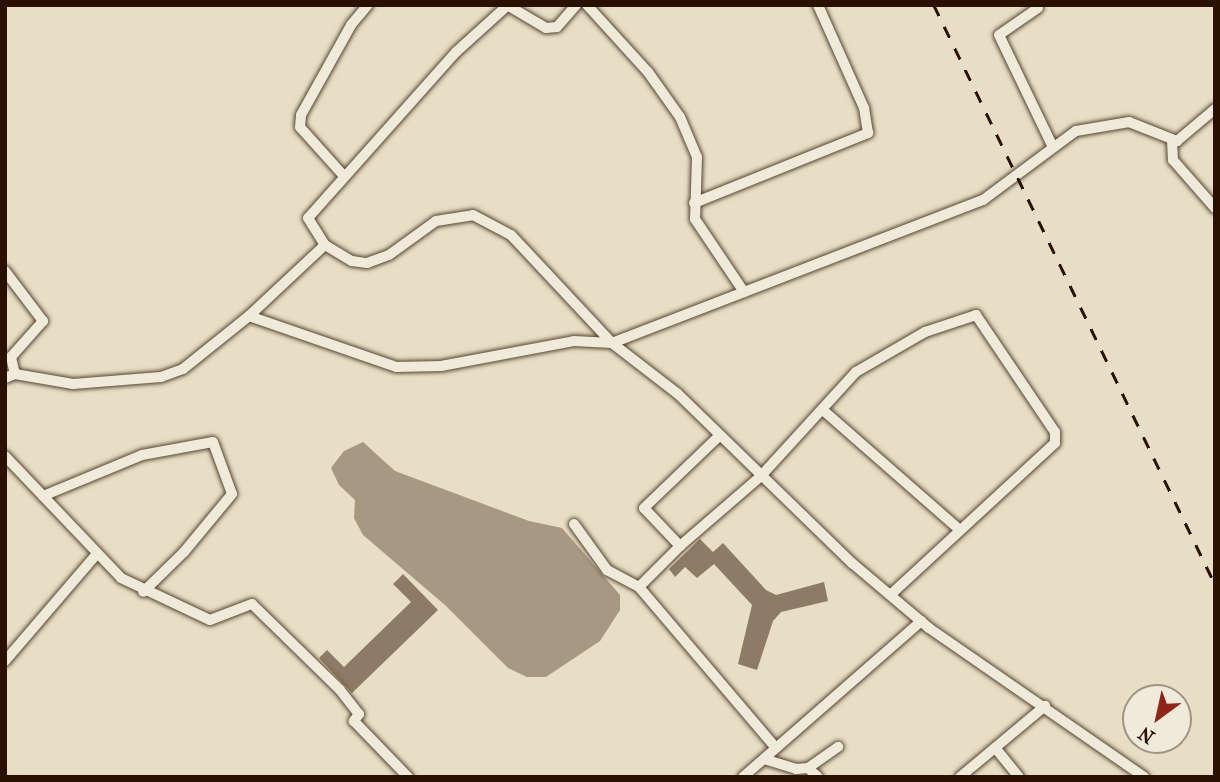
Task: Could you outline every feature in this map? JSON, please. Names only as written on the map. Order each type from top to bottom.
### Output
[{"type":"street","points":[[343,175],[300,127],[301,115],[351,25],[369,5]]},
{"type":"street","points":[[576,5],[557,27],[546,28],[508,5],[464,43],[343,175],[308,218],[325,245],[352,261],[368,263],[389,255],[436,221],[472,215],[511,235],[612,343],[670,387],[761,476],[920,621],[1143,777]]},
{"type":"street","points":[[587,5],[648,72],[680,117],[698,157],[695,219],[744,292]]},
{"type":"street","points":[[694,204],[868,133],[864,108],[818,5]]},
{"type":"street","points":[[1038,8],[999,35],[1053,147]]},
{"type":"street","points":[[249,316],[396,367],[442,366],[574,341],[612,343],[984,200],[1076,131],[1117,121],[1153,129],[1172,141],[1186,137],[1215,109]]},
{"type":"street","points":[[1172,141],[1173,160],[1215,208]]},
{"type":"street","points":[[5,271],[43,321],[11,357],[10,376],[73,384],[161,377],[183,369],[249,316],[325,245]]},
{"type":"street","points":[[639,587],[680,546],[761,476],[824,411],[856,372],[925,332],[976,315],[1055,432],[1055,443],[890,595]]},
{"type":"street","points":[[824,411],[959,529]]},
{"type":"street","points":[[680,546],[644,508],[720,435]]},
{"type":"street","points":[[43,496],[142,455],[213,442],[232,494],[184,552],[144,592]]},
{"type":"street","points":[[5,456],[96,555],[144,592],[210,620],[252,604],[340,690],[359,714],[354,721],[408,777]]},
{"type":"street","points":[[574,524],[607,570],[639,587],[776,748]]},
{"type":"street","points":[[5,661],[96,555]]},
{"type":"street","points":[[743,777],[920,621]]},
{"type":"street","points":[[960,777],[997,750],[1045,706]]},
{"type":"street","points":[[808,768],[838,747]]},
{"type":"street","points":[[997,750],[1019,777]]},
{"type":"street","points":[[764,758],[808,768],[818,777]]},
{"type":"shaded area","points":[[363,442],[395,471],[529,521],[562,528],[620,595],[620,610],[600,641],[546,677],[527,677],[508,668],[445,605],[363,535],[354,518],[355,500],[339,485],[331,468],[344,451]]},
{"type":"building","points":[[700,539],[713,552],[723,543],[766,590],[776,595],[824,582],[828,601],[781,612],[773,621],[757,670],[738,664],[752,605],[714,564],[697,578],[685,567],[675,577],[669,569]]},
{"type":"building","points":[[403,574],[438,610],[352,693],[319,658],[327,650],[344,667],[411,602],[393,584]]},
{"type":"railway","points":[[934,5],[1215,584]]}]
